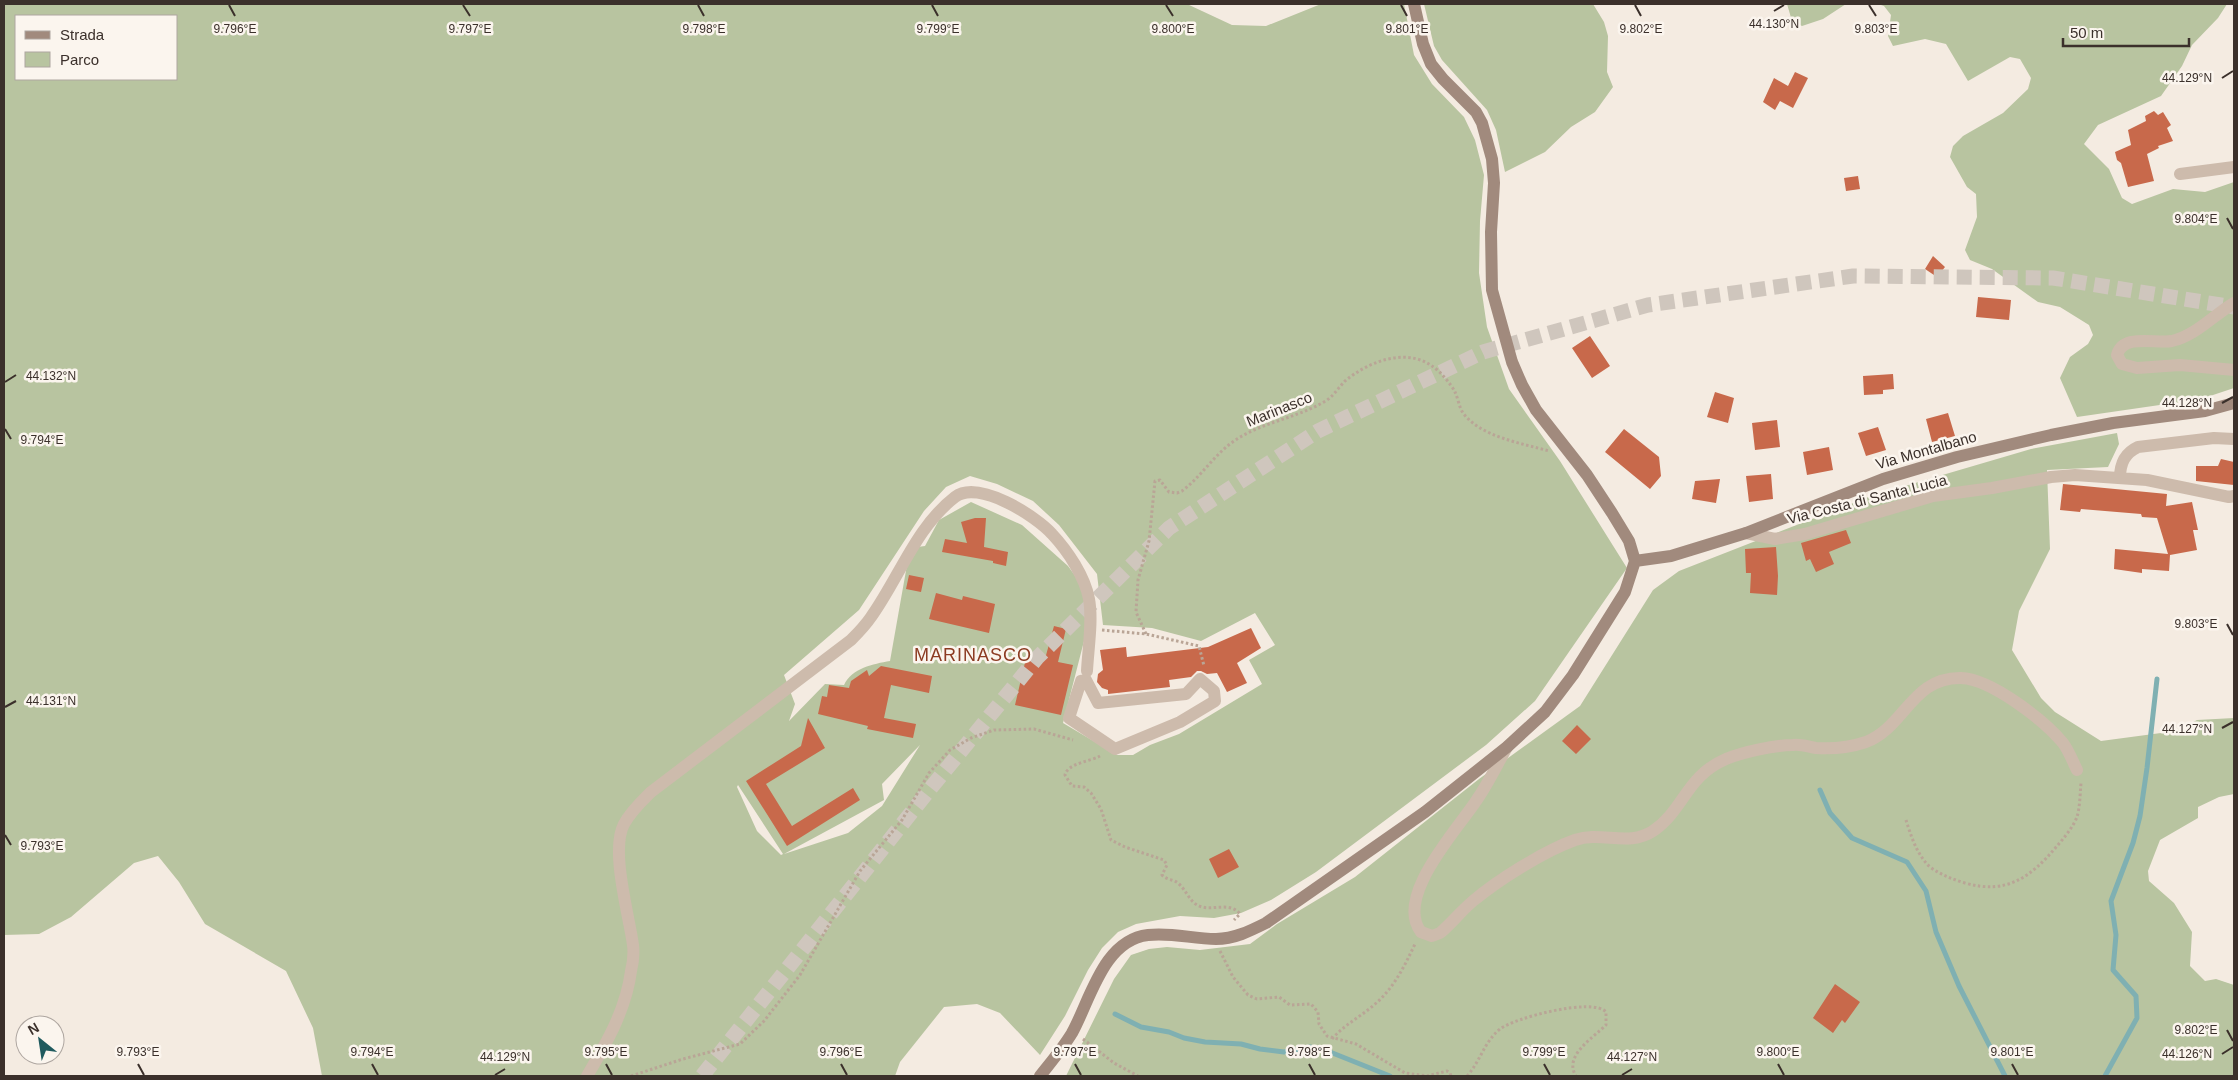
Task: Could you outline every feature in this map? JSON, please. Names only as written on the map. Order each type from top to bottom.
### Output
[{"type":"street","points":[[1040,1076],[1072,1033],[1104,969],[1116,951],[1128,942],[1146,935],[1217,939],[1238,936],[1266,923],[1425,812],[1507,747],[1545,712],[1573,675],[1625,592],[1635,561],[1629,541],[1612,513],[1573,458],[1536,410],[1522,386],[1512,362],[1492,290],[1491,232],[1494,183],[1492,159],[1476,112],[1431,64],[1423,44],[1414,4]]},
{"type":"street","points":[[2180,174],[2234,167]]},
{"type":"street","points":[[2234,303],[2186,336],[2157,343],[2131,342],[2123,345],[2117,355],[2124,366],[2137,368],[2180,365],[2234,370]]},
{"type":"street","name":"Via Montalbano","points":[[1635,561],[1671,556],[1746,533],[1883,478],[1924,465],[2051,435],[2113,423],[2205,411],[2234,403]]},
{"type":"street","points":[[2120,478],[2123,458],[2130,451],[2138,447],[2214,438],[2234,439]]},
{"type":"street","name":"Via Costa di Santa Lucia","points":[[1746,533],[1775,539],[1805,534],[1933,496],[2051,477],[2075,475],[2148,480],[2229,497],[2234,496]]},
{"type":"street","points":[[587,1076],[610,1038],[631,973],[633,947],[622,876],[620,848],[623,826],[634,809],[651,792],[851,640],[871,618],[908,556],[941,510],[957,495],[973,491],[1005,502],[1030,516],[1052,534],[1083,579],[1090,601],[1087,671]]},
{"type":"street","points":[[1507,747],[1478,799],[1431,864],[1413,905],[1415,922],[1421,932],[1432,936],[1436,934],[1454,921],[1475,900],[1496,885],[1531,862],[1575,840],[1594,836],[1625,839],[1652,832],[1670,816],[1692,783],[1707,770],[1726,759],[1795,744],[1834,748],[1866,742],[1891,724],[1916,696],[1930,684],[1940,680],[1964,678],[1992,689],[2012,700],[2031,713],[2063,744],[2077,770]]},
{"type":"street","points":[[1200,679],[1214,692],[1215,701],[1180,722],[1115,749],[1069,718],[1081,681],[1086,680],[1098,703],[1186,694],[1200,679]]},
{"type":"path","name":"Marinasco","points":[[1146,634],[1136,612],[1138,580],[1149,541],[1152,520],[1152,486],[1154,481],[1160,480],[1169,492],[1177,494],[1214,457],[1236,439],[1263,425],[1311,410],[1330,399],[1345,382],[1365,367],[1389,358],[1418,359],[1433,366],[1454,389],[1463,412],[1477,426],[1506,438],[1573,458]]},
{"type":"path","points":[[1089,629],[1146,634],[1199,646],[1205,672],[1200,679]]},
{"type":"path","points":[[631,1076],[683,1058],[740,1044],[764,1021],[800,975],[860,871],[902,820],[929,773],[950,750],[971,738],[994,730],[1034,729],[1083,742]]},
{"type":"path","points":[[1102,751],[1101,755],[1095,759],[1067,769],[1065,775],[1072,786],[1084,787],[1097,801],[1111,840],[1125,847],[1164,860],[1167,865],[1162,875],[1164,878],[1179,884],[1187,896],[1200,907],[1231,907],[1236,910],[1240,914],[1232,920]]},
{"type":"path","points":[[1906,820],[1918,852],[1930,866],[1947,878],[1991,888],[2013,883],[2028,875],[2042,864],[2076,818],[2081,782],[2077,770]]},
{"type":"path","points":[[1331,1039],[1340,1029],[1376,1004],[1397,981],[1421,932]]},
{"type":"path","points":[[1217,939],[1218,949],[1227,966],[1240,988],[1248,995],[1257,999],[1279,997],[1290,1005],[1311,1004],[1318,1012],[1318,1024],[1322,1032],[1331,1039],[1356,1044],[1405,1073],[1427,1076],[1447,1071],[1451,1076]]},
{"type":"path","points":[[1467,1076],[1473,1070],[1483,1049],[1500,1029],[1516,1021],[1544,1013],[1566,1009],[1598,1007],[1606,1012],[1606,1025],[1576,1054],[1572,1063],[1576,1076]]},
{"type":"path","points":[[1072,1033],[1091,1044],[1114,1063],[1138,1076]]},
{"type":"green space","points":[[4,4],[1187,4],[1232,25],[1266,26],[1321,4],[1404,4],[1414,55],[1432,84],[1464,117],[1475,140],[1484,175],[1480,221],[1479,273],[1487,327],[1509,389],[1560,461],[1627,568],[1535,701],[1486,745],[1316,872],[1271,900],[1241,913],[1214,918],[1180,916],[1136,924],[1118,932],[1102,948],[1088,970],[1065,1016],[1040,1055],[1000,1013],[977,1004],[944,1007],[900,1062],[895,1076],[322,1076],[313,1028],[286,971],[205,924],[179,882],[158,856],[134,863],[71,917],[39,934],[4,935]],"holes":[[[970,476],[997,484],[1033,501],[1059,525],[1097,574],[1103,625],[1152,628],[1201,641],[1255,613],[1275,645],[1249,660],[1262,684],[1179,734],[1150,745],[1133,755],[1117,755],[1063,723],[1094,602],[1068,566],[1022,525],[971,502],[939,520],[925,546],[910,548],[890,661],[870,665],[852,674],[844,685],[825,684],[789,721],[795,704],[784,675],[859,610],[924,511],[946,487]],[[920,745],[882,806],[848,833],[784,854],[884,800],[882,784]],[[738,785],[783,854],[781,855],[757,831],[737,787]]]},
{"type":"green space","points":[[1424,4],[1593,4],[1604,22],[1608,36],[1607,72],[1613,87],[1595,112],[1571,127],[1545,152],[1505,172],[1496,130],[1487,110],[1442,60],[1434,46]]},
{"type":"green space","points":[[1787,4],[1846,4],[1823,19],[1802,26],[1792,21]]},
{"type":"green space","points":[[1878,4],[2227,4],[2218,18],[2192,45],[2182,66],[2161,96],[2098,125],[2084,144],[2109,169],[2122,198],[2132,204],[2173,189],[2205,192],[2234,182],[2234,388],[2201,399],[2077,417],[2060,378],[2070,357],[2088,344],[2093,335],[2089,325],[2060,307],[2038,302],[1992,269],[1970,260],[1965,250],[1977,217],[1976,194],[1967,187],[1950,157],[1953,146],[1963,136],[2003,113],[2028,89],[2031,78],[2020,59],[2010,57],[1968,81],[1946,44],[1925,39],[1893,46],[1888,36],[1891,15],[1884,6]]},
{"type":"green space","points":[[2117,433],[2119,444],[2108,467],[2047,470],[2050,549],[2019,611],[2012,650],[2041,698],[2055,712],[2101,741],[2176,731],[2197,720],[2234,718],[2234,794],[2219,797],[2198,807],[2198,818],[2160,840],[2148,871],[2149,881],[2174,903],[2192,932],[2190,966],[2205,981],[2216,979],[2234,985],[2234,1076],[1066,1076],[1114,979],[1131,955],[1149,949],[1167,947],[1200,950],[1250,944],[1277,924],[1355,877],[1479,779],[1580,706],[1653,590],[1679,571],[1871,496],[2031,449]]},
{"type":"building","points":[[1795,72],[1808,78],[1793,108],[1780,101],[1775,110],[1763,102],[1774,78],[1788,86]]},
{"type":"building","points":[[2154,111],[2158,115],[2163,112],[2171,125],[2167,128],[2173,141],[2158,146],[2159,148],[2147,154],[2154,181],[2128,187],[2121,163],[2117,160],[2115,152],[2131,145],[2128,130],[2146,121],[2145,116]]},
{"type":"building","points":[[1858,176],[1860,189],[1846,191],[1844,178]]},
{"type":"building","points":[[1933,256],[1945,267],[1937,277],[1925,269]]},
{"type":"building","points":[[1978,297],[2011,300],[2009,320],[1976,317]]},
{"type":"building","points":[[1590,336],[1610,366],[1592,378],[1572,348]]},
{"type":"building","points":[[1893,374],[1894,389],[1883,390],[1883,394],[1864,395],[1863,376]]},
{"type":"building","points":[[1715,392],[1734,398],[1728,423],[1707,417]]},
{"type":"building","points":[[1948,413],[1955,436],[1932,442],[1926,419]]},
{"type":"building","points":[[1777,420],[1780,447],[1755,450],[1752,423]]},
{"type":"building","points":[[1878,427],[1886,450],[1866,456],[1858,433]]},
{"type":"building","points":[[1624,429],[1659,457],[1661,476],[1650,489],[1605,452]]},
{"type":"building","points":[[1829,447],[1833,470],[1807,475],[1803,452]]},
{"type":"building","points":[[2221,459],[2234,462],[2234,485],[2196,481],[2196,466],[2218,466]]},
{"type":"building","points":[[1771,474],[1773,499],[1749,502],[1746,476]]},
{"type":"building","points":[[1720,479],[1716,503],[1692,499],[1695,481]]},
{"type":"building","points":[[2063,484],[2167,494],[2166,506],[2192,502],[2198,530],[2193,530],[2197,550],[2170,555],[2169,571],[2142,569],[2142,573],[2114,569],[2115,549],[2168,554],[2157,518],[2142,517],[2141,514],[2081,509],[2080,512],[2060,510]]},
{"type":"building","points":[[975,518],[986,518],[984,547],[1008,552],[1006,566],[993,563],[993,561],[942,552],[945,539],[967,543],[961,522]]},
{"type":"building","points":[[1846,530],[1851,543],[1829,552],[1834,564],[1816,572],[1810,559],[1806,561],[1801,543]]},
{"type":"building","points":[[1776,547],[1777,595],[1750,593],[1751,573],[1746,573],[1745,549]]},
{"type":"building","points":[[909,575],[924,578],[921,592],[906,589]]},
{"type":"building","points":[[936,593],[962,600],[963,596],[995,604],[989,633],[929,619]]},
{"type":"building","points":[[1054,626],[1066,629],[1058,662],[1073,665],[1061,715],[1015,705],[1027,654],[1045,659]]},
{"type":"building","points":[[1251,628],[1261,648],[1237,663],[1247,683],[1227,692],[1217,673],[1207,674],[1201,671],[1197,671],[1191,677],[1169,680],[1170,687],[1108,694],[1108,690],[1102,688],[1097,682],[1098,674],[1103,670],[1100,650],[1126,647],[1127,657],[1208,647]]},
{"type":"building","points":[[881,666],[932,676],[929,693],[891,685],[884,718],[916,724],[913,738],[867,729],[868,726],[818,714],[822,696],[827,697],[829,685],[849,688],[851,681],[867,670],[869,676]]},
{"type":"building","points":[[808,718],[825,748],[766,784],[792,826],[853,788],[860,800],[787,846],[746,781],[801,746]]},
{"type":"building","points":[[1577,725],[1591,739],[1576,754],[1562,741]]},
{"type":"building","points":[[1229,849],[1239,867],[1218,878],[1209,859]]},
{"type":"building","points":[[1835,984],[1860,1002],[1845,1023],[1842,1020],[1833,1033],[1813,1018]]},
{"type":"waterway","points":[[2105,1076],[2137,1018],[2136,996],[2113,970],[2116,935],[2111,901],[2133,843],[2140,816],[2157,679]]},
{"type":"waterway","points":[[1820,790],[1830,813],[1852,838],[1907,862],[1926,891],[1936,932],[1959,986],[2005,1076]]},
{"type":"waterway","points":[[1115,1014],[1141,1027],[1169,1032],[1184,1038],[1205,1042],[1241,1044],[1284,1052],[1310,1047],[1325,1050],[1390,1076]]},
{"type":"tunnel","points":[[702,1076],[930,789],[1037,658],[1169,528],[1318,431],[1483,352],[1648,305],[1853,276],[2053,278],[2234,307]]},
{"type":"district","name":"MARINASCO","points":[[973,655]]}]
